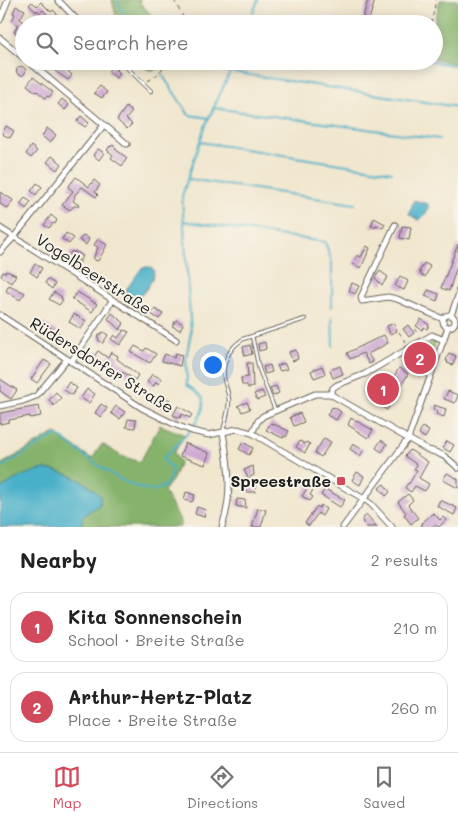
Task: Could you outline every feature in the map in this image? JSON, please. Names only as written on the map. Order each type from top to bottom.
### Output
[{"type":"street","points":[[0,20],[8,0]]},
{"type":"street","points":[[58,0],[72,15]]},
{"type":"street","points":[[0,38],[15,50]]},
{"type":"street","points":[[39,70],[127,144]]},
{"type":"street","points":[[0,252],[104,125]]},
{"type":"street","points":[[394,225],[361,297],[362,301],[388,297],[397,299],[443,319],[444,324],[448,327]]},
{"type":"street","name":"Vogelbeerstraße","points":[[0,228],[176,340]]},
{"type":"street","points":[[451,315],[458,296]]},
{"type":"street","points":[[0,400],[3,405],[36,396],[69,360],[112,301]]},
{"type":"street","name":"Rüdersdorfer Straße","points":[[0,315],[142,408],[185,429],[209,435],[237,429],[252,433],[364,499],[392,527]]},
{"type":"street","points":[[443,319],[447,315],[451,315]]},
{"type":"street","points":[[343,527],[408,439],[448,327],[456,322],[451,315]]},
{"type":"street","points":[[330,394],[337,385],[365,374],[432,335],[444,340]]},
{"type":"street","points":[[252,433],[260,420],[276,411],[315,394],[330,394],[428,450],[438,452],[451,460],[458,468]]},
{"type":"street","points":[[222,527],[227,515],[230,477],[223,433]]},
{"type":"lane","points":[[129,70],[151,90]]},
{"type":"lane","points":[[223,433],[229,400],[224,378],[225,360],[230,351],[236,344],[252,336],[305,319]]},
{"type":"lane","points":[[252,336],[259,369],[276,411]]},
{"type":"path","points":[[174,0],[182,15]]},
{"type":"path","points":[[433,15],[436,0]]},
{"type":"path","points":[[144,84],[161,70]]},
{"type":"path","points":[[70,274],[81,261]]},
{"type":"path","points":[[414,329],[423,340]]},
{"type":"path","points":[[399,332],[411,347],[435,363]]},
{"type":"green space","points":[[112,0],[141,0],[140,3],[151,15],[116,15]]},
{"type":"green space","points":[[440,0],[458,0],[458,64],[443,61],[443,15],[436,15]]},
{"type":"green space","points":[[436,341],[429,360],[417,351]]},
{"type":"green space","points":[[160,425],[185,435],[174,453],[180,462],[173,479],[164,491],[181,522],[180,527],[81,527],[83,516],[100,504],[8,484],[0,489],[0,465],[55,433],[92,459],[102,444],[121,456],[140,462]]},
{"type":"water","points":[[414,200],[428,204],[426,214],[418,220],[409,214]]},
{"type":"water","points":[[146,267],[154,270],[150,284],[132,303],[126,301],[125,291],[141,269]]},
{"type":"water","points":[[45,469],[61,472],[89,485],[100,496],[100,504],[83,516],[81,527],[0,527],[0,489],[21,476]]},
{"type":"building","points":[[368,0],[375,0],[370,15],[364,15]]},
{"type":"building","points":[[32,2],[37,6],[41,2],[51,12],[53,10],[58,15],[48,15],[43,10],[40,13],[37,10],[36,12],[29,5]]},
{"type":"building","points":[[16,6],[25,10],[22,15],[15,15],[15,23],[12,21],[15,14],[13,13]]},
{"type":"building","points":[[17,70],[25,70],[21,76],[16,71]]},
{"type":"building","points":[[67,70],[72,75],[68,80],[55,71]]},
{"type":"building","points":[[117,70],[120,73],[116,78],[108,71]]},
{"type":"building","points":[[33,77],[53,92],[49,97],[45,98],[27,85]]},
{"type":"building","points":[[100,86],[107,92],[102,98],[94,93]]},
{"type":"building","points":[[62,99],[69,105],[65,110],[58,104]]},
{"type":"building","points":[[126,107],[132,112],[126,119],[132,124],[127,129],[117,120]]},
{"type":"building","points":[[81,116],[89,123],[85,127],[77,121]]},
{"type":"building","points":[[6,126],[14,131],[10,138],[2,134]]},
{"type":"building","points":[[47,128],[56,135],[50,143],[42,136]]},
{"type":"building","points":[[113,145],[115,149],[127,158],[122,166],[111,158],[113,155],[107,150]]},
{"type":"building","points":[[31,146],[37,151],[31,158],[26,154]]},
{"type":"building","points":[[98,149],[104,153],[99,160],[93,155]]},
{"type":"building","points":[[52,156],[62,164],[57,170],[47,162]]},
{"type":"building","points":[[76,177],[89,187],[94,180],[100,185],[95,192],[98,195],[96,197],[82,187],[74,196],[73,201],[80,206],[74,206],[70,210],[62,205],[73,191],[68,187]]},
{"type":"building","points":[[37,183],[42,187],[36,195],[31,191]]},
{"type":"building","points":[[0,192],[13,200],[8,209],[0,204]]},
{"type":"building","points":[[25,198],[31,202],[26,209],[20,204]]},
{"type":"building","points":[[51,215],[57,220],[49,228],[44,225]]},
{"type":"building","points":[[374,218],[385,224],[383,228],[376,225],[375,228],[371,226]]},
{"type":"building","points":[[402,226],[411,227],[409,240],[400,238]]},
{"type":"building","points":[[66,233],[74,238],[69,244],[62,239]]},
{"type":"building","points":[[84,235],[89,239],[86,245],[79,240]]},
{"type":"building","points":[[98,239],[107,245],[98,261],[93,259],[98,247],[94,245]]},
{"type":"building","points":[[458,244],[458,263],[449,291],[441,288]]},
{"type":"building","points":[[367,246],[370,248],[361,268],[353,264],[357,255],[361,257]]},
{"type":"building","points":[[72,251],[83,256],[79,261],[69,255]]},
{"type":"building","points":[[424,263],[430,266],[425,277],[419,272]]},
{"type":"building","points":[[35,264],[42,268],[37,277],[30,272]]},
{"type":"building","points":[[6,271],[16,275],[11,283],[1,276]]},
{"type":"building","points":[[380,271],[388,277],[382,285],[375,278]]},
{"type":"building","points":[[400,276],[408,281],[404,290],[395,286]]},
{"type":"building","points":[[48,279],[55,284],[52,289],[45,283]]},
{"type":"building","points":[[352,283],[359,286],[355,294],[349,291]]},
{"type":"building","points":[[9,285],[25,293],[20,300],[6,291]]},
{"type":"building","points":[[428,290],[439,294],[437,301],[425,296]]},
{"type":"building","points":[[54,292],[62,297],[61,299],[63,300],[59,305],[49,299]]},
{"type":"building","points":[[77,292],[97,304],[92,312],[72,299]]},
{"type":"building","points":[[155,309],[163,314],[159,319],[151,314]]},
{"type":"building","points":[[112,313],[124,323],[120,330],[108,319]]},
{"type":"building","points":[[74,314],[86,321],[81,329],[69,322]]},
{"type":"building","points":[[421,319],[429,325],[427,329],[424,327],[422,330],[416,326]]},
{"type":"building","points":[[38,320],[59,333],[55,339],[35,325]]},
{"type":"building","points":[[176,320],[183,324],[180,330],[172,326]]},
{"type":"building","points":[[394,323],[397,331],[390,334],[387,326]]},
{"type":"building","points":[[408,325],[414,333],[409,337],[403,329]]},
{"type":"building","points":[[124,330],[129,332],[120,345],[111,339],[114,335],[118,338]]},
{"type":"building","points":[[103,332],[108,335],[103,343],[97,337]]},
{"type":"building","points":[[384,335],[388,343],[368,354],[373,362],[369,364],[363,353],[350,359],[347,353]]},
{"type":"building","points":[[265,342],[266,349],[259,351],[258,344]]},
{"type":"building","points":[[250,345],[252,354],[245,356],[243,347]]},
{"type":"building","points":[[135,346],[144,351],[146,348],[156,354],[150,363],[131,352]]},
{"type":"building","points":[[296,350],[298,359],[292,361],[289,352]]},
{"type":"building","points":[[98,351],[108,358],[111,352],[118,356],[117,359],[138,375],[135,380],[123,372],[121,376],[93,358]]},
{"type":"building","points":[[176,353],[182,355],[180,366],[162,361],[165,354],[174,358]]},
{"type":"building","points":[[449,353],[456,356],[453,365],[446,361]]},
{"type":"building","points":[[44,360],[51,364],[37,383],[31,379]]},
{"type":"building","points":[[247,363],[252,363],[253,387],[248,388],[247,385],[242,385],[241,378],[248,377]]},
{"type":"building","points":[[284,363],[287,369],[280,371],[277,366]]},
{"type":"building","points":[[270,365],[272,372],[265,374],[263,367]]},
{"type":"building","points":[[322,366],[325,374],[314,378],[311,371]]},
{"type":"building","points":[[340,366],[343,374],[333,378],[330,370]]},
{"type":"building","points":[[399,368],[408,374],[387,410],[378,405],[381,399],[372,394],[377,385],[386,390]]},
{"type":"building","points":[[152,374],[162,379],[159,384],[156,382],[154,386],[147,382]]},
{"type":"building","points":[[0,379],[17,390],[11,399],[0,391]]},
{"type":"building","points":[[69,382],[77,388],[72,395],[64,390]]},
{"type":"building","points":[[276,386],[279,393],[273,396],[270,388]]},
{"type":"building","points":[[87,389],[95,394],[89,403],[81,398]]},
{"type":"building","points":[[262,391],[265,397],[257,400],[254,394]]},
{"type":"building","points":[[448,391],[458,395],[455,403],[444,399]]},
{"type":"building","points":[[56,392],[61,398],[54,406],[49,400]]},
{"type":"building","points":[[161,396],[170,400],[165,409],[157,405]]},
{"type":"building","points":[[247,402],[250,409],[242,412],[237,406]]},
{"type":"building","points":[[101,404],[107,408],[101,417],[95,413]]},
{"type":"building","points":[[434,405],[446,409],[444,417],[436,414],[437,411],[433,410]]},
{"type":"building","points":[[39,406],[41,416],[9,420],[9,422],[0,424],[0,413]]},
{"type":"building","points":[[116,406],[125,412],[120,419],[111,413]]},
{"type":"building","points":[[178,406],[192,414],[190,418],[182,414],[180,418],[173,415]]},
{"type":"building","points":[[332,407],[341,412],[336,420],[327,415]]},
{"type":"building","points":[[300,413],[304,422],[294,426],[290,417]]},
{"type":"building","points":[[351,418],[373,430],[368,438],[348,425]]},
{"type":"building","points":[[128,419],[136,420],[135,428],[126,427]]},
{"type":"building","points":[[271,423],[289,431],[286,437],[284,436],[283,438],[266,430]]},
{"type":"building","points":[[422,427],[429,431],[425,438],[419,434]]},
{"type":"building","points":[[324,438],[331,442],[321,457],[315,453]]},
{"type":"building","points":[[381,440],[387,444],[382,452],[376,448]]},
{"type":"building","points":[[300,441],[310,444],[305,453],[296,447]]},
{"type":"building","points":[[447,441],[454,445],[450,452],[443,448]]},
{"type":"building","points":[[243,442],[253,448],[249,455],[239,449]]},
{"type":"building","points":[[185,443],[209,453],[205,465],[180,456]]},
{"type":"building","points":[[353,444],[364,450],[360,456],[350,449]]},
{"type":"building","points":[[410,450],[428,462],[419,478],[429,484],[425,491],[415,486],[411,492],[405,488],[417,470],[414,469],[417,465],[405,456]]},
{"type":"building","points":[[253,466],[254,475],[248,478],[244,470]]},
{"type":"building","points":[[357,472],[364,476],[360,485],[352,480]]},
{"type":"building","points":[[447,473],[458,479],[458,488],[443,480]]},
{"type":"building","points":[[309,479],[316,484],[310,495],[313,497],[310,501],[302,496],[308,487],[306,485]]},
{"type":"building","points":[[248,484],[256,484],[255,492],[247,492]]},
{"type":"building","points":[[384,484],[390,492],[386,496],[379,488]]},
{"type":"building","points":[[325,489],[345,500],[340,507],[321,495]]},
{"type":"building","points":[[186,492],[195,495],[192,502],[184,500]]},
{"type":"building","points":[[408,494],[413,500],[408,505],[418,518],[411,524],[398,502]]},
{"type":"building","points":[[237,499],[245,500],[246,508],[236,506]]},
{"type":"building","points":[[440,500],[457,508],[454,515],[437,506]]},
{"type":"building","points":[[321,505],[326,509],[322,516],[318,513],[309,526],[305,523],[317,506],[319,508]]},
{"type":"building","points":[[197,507],[206,510],[204,517],[195,514]]},
{"type":"building","points":[[258,508],[266,510],[261,527],[252,527]]},
{"type":"building","points":[[433,513],[440,520],[443,517],[446,520],[439,527],[435,525],[423,527],[421,524]]},
{"type":"building","points":[[367,515],[377,527],[367,527],[363,523],[362,519]]},
{"type":"waterway","points":[[118,0],[124,15]]},
{"type":"waterway","points":[[252,15],[258,0]]},
{"type":"waterway","points":[[443,63],[458,66]]},
{"type":"waterway","points":[[0,468],[54,436],[59,436],[120,479],[139,487],[154,490],[166,484],[172,468],[163,458],[197,421],[203,405],[201,396],[187,385],[186,358],[191,332],[182,196],[204,129],[231,70]]},
{"type":"waterway","points":[[231,72],[458,107]]},
{"type":"waterway","points":[[161,73],[189,115],[209,118]]},
{"type":"waterway","points":[[214,108],[439,139]]},
{"type":"waterway","points":[[200,142],[392,172]]},
{"type":"waterway","points":[[188,179],[355,204]]},
{"type":"waterway","points":[[183,221],[325,242],[332,262],[332,307]]},
{"type":"waterway","points":[[332,316],[333,346]]},
{"type":"place","name":"Arthur-Hertz-Platz","points":[[420,358]]},
{"type":"place","name":"Kita Sonnenschein","points":[[383,389]]},
{"type":"place","name":"Spreestraße","points":[[341,481]]}]
